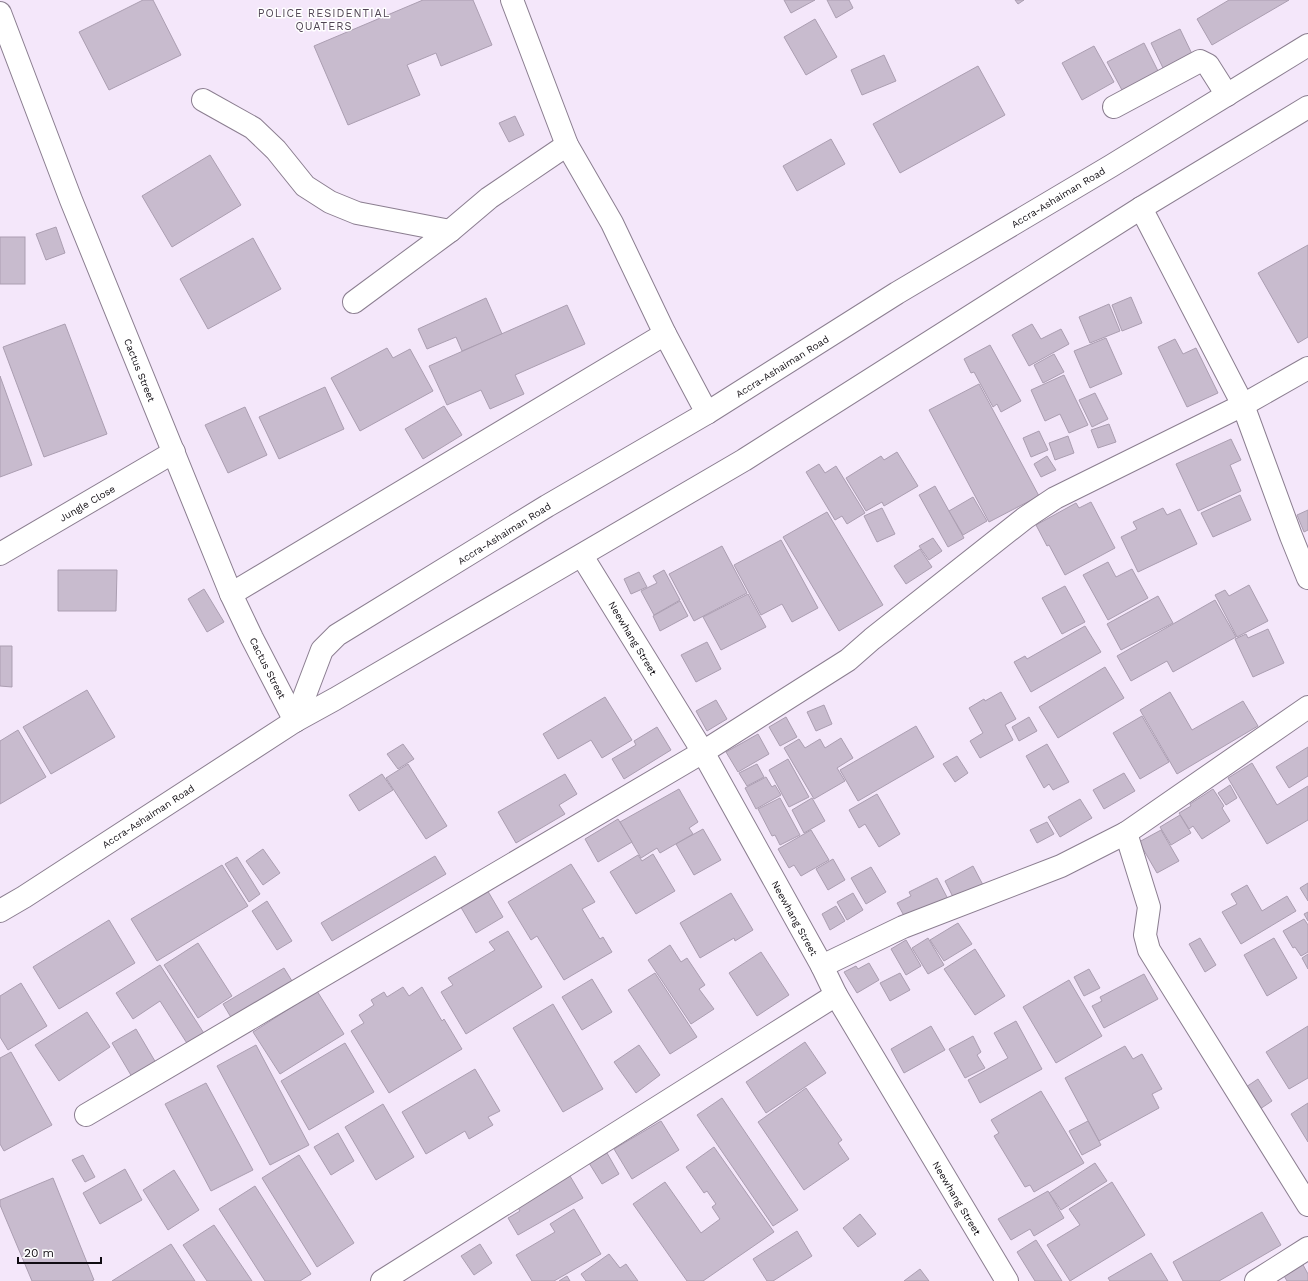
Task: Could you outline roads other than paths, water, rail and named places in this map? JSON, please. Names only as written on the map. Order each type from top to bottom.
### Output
[{"type":"street","points":[[512,0],[567,145],[612,223],[665,334],[707,413]]},
{"type":"street","name":"Cactus Street","points":[[0,13],[71,200],[232,594],[252,638],[295,721]]},
{"type":"street","name":"Accra-Ashaiman Road","points":[[295,721],[322,650],[337,635],[547,506],[707,413],[896,293],[1111,166],[1308,45]]},
{"type":"street","points":[[1114,107],[1200,61],[1208,65],[1227,95]]},
{"type":"street","points":[[203,100],[254,128],[276,150],[305,186],[330,202],[357,213],[450,231]]},
{"type":"street","name":"Accra-Ashaiman Road","points":[[0,911],[295,721],[582,556],[744,460],[1141,208],[1308,107]]},
{"type":"street","points":[[354,302],[450,231],[489,198],[567,145]]},
{"type":"street","points":[[1141,208],[1243,405],[1308,578]]},
{"type":"street","points":[[232,594],[665,334]]},
{"type":"street","points":[[86,1115],[702,752],[848,660],[872,639],[1025,518],[1055,498],[1243,405],[1308,368]]},
{"type":"street","name":"Jungle Close","points":[[0,554],[174,452]]},
{"type":"street","name":"Neewhang Street","points":[[582,556],[702,752],[822,966],[836,995],[1007,1281]]},
{"type":"street","points":[[822,966],[903,927],[1061,866],[1126,832],[1308,707]]},
{"type":"street","points":[[1126,832],[1149,907],[1145,935],[1149,950],[1308,1205]]},
{"type":"street","points":[[382,1281],[836,995]]},
{"type":"street","points":[[1256,1281],[1308,1248]]},
{"type":"district","name":"POLICE RESIDENTIAL QUATERS","points":[[324,19]]}]
